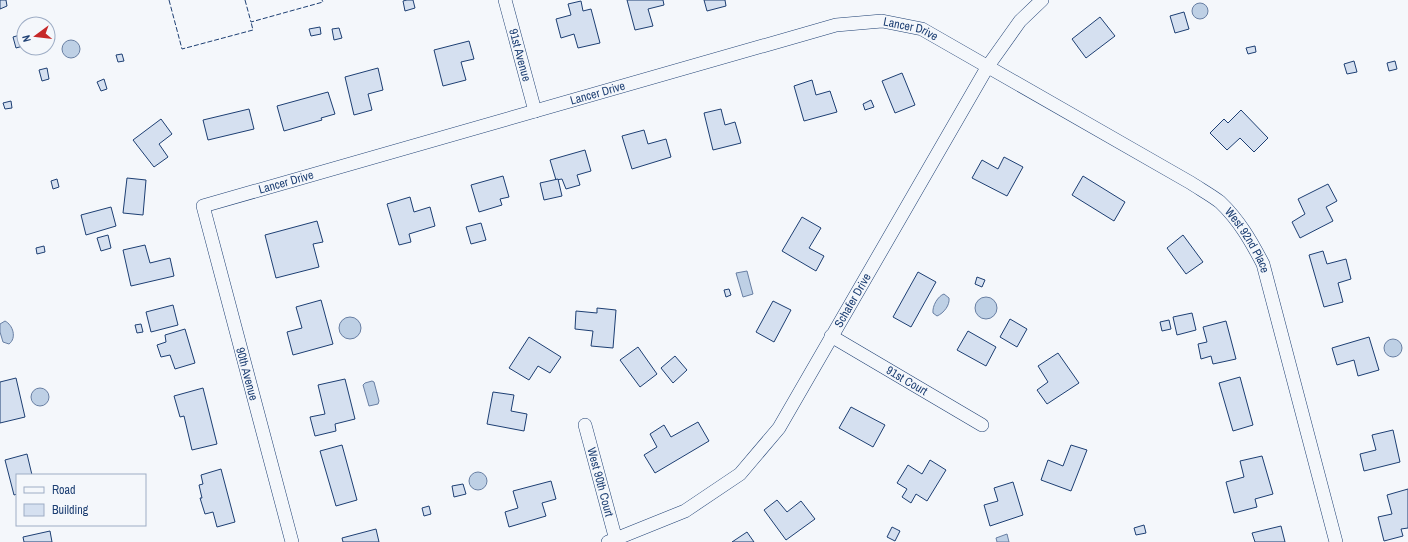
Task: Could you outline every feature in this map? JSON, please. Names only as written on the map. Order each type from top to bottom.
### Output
[{"type":"street","name":"91st Avenue","points":[[505,0],[535,111]]},
{"type":"street","name":"Schafer Drive","points":[[612,541],[685,511],[740,474],[779,428],[988,66],[1020,21],[1042,0]]},
{"type":"street","name":"Lancer Drive","points":[[203,206],[836,25],[882,21],[922,29],[988,66]]},
{"type":"street","name":"West 92nd Place","points":[[988,66],[1191,183],[1219,202],[1242,226],[1253,244],[1262,264],[1336,542]]},
{"type":"street","name":"90th Avenue","points":[[203,206],[292,542]]},
{"type":"street","name":"91st Court","points":[[831,336],[982,425]]},
{"type":"street","name":"West 90th Court","points":[[585,425],[612,541]]},
{"type":"water","points":[[1197,3],[1203,3],[1208,8],[1206,17],[1203,19],[1197,19],[1192,14],[1192,8]]},
{"type":"water","points":[[67,40],[75,40],[80,45],[78,56],[75,58],[67,58],[62,53],[62,45]]},
{"type":"water","points":[[747,271],[753,294],[743,297],[736,273]]},
{"type":"water","points":[[944,294],[949,298],[949,303],[944,311],[937,316],[933,313],[933,307],[938,299]]},
{"type":"water","points":[[986,297],[994,300],[997,308],[994,316],[986,319],[978,316],[975,308],[978,300]]},
{"type":"water","points":[[350,317],[358,320],[361,328],[358,336],[350,339],[342,336],[339,328],[342,320]]},
{"type":"water","points":[[5,321],[10,325],[13,332],[13,338],[9,344],[3,342],[0,332],[0,324]]},
{"type":"water","points":[[1393,339],[1399,342],[1402,348],[1399,354],[1393,357],[1387,354],[1384,348],[1387,342]]},
{"type":"water","points":[[372,381],[374,382],[379,401],[378,404],[369,406],[363,385]]},
{"type":"water","points":[[40,388],[46,391],[49,397],[46,403],[40,406],[34,403],[31,397],[34,391]]},
{"type":"water","points":[[478,472],[484,475],[487,481],[484,487],[478,490],[472,487],[469,481],[472,475]]},
{"type":"water","points":[[1007,534],[1009,542],[997,542],[996,538]]},
{"type":"building","points":[[0,0],[6,0],[7,6],[0,9]]},
{"type":"building","points":[[413,0],[415,8],[405,11],[403,1]]},
{"type":"building","points":[[627,0],[663,0],[664,5],[648,9],[653,26],[635,30]]},
{"type":"building","points":[[704,0],[725,0],[726,6],[707,11]]},
{"type":"building","points":[[581,1],[583,11],[591,9],[600,43],[578,48],[574,34],[561,38],[556,19],[571,15],[568,4]]},
{"type":"building","points":[[1184,12],[1189,29],[1175,33],[1170,16]]},
{"type":"building","points":[[1100,17],[1115,36],[1086,58],[1072,39]]},
{"type":"building","points":[[320,27],[321,34],[311,36],[309,29]]},
{"type":"building","points":[[339,28],[342,38],[334,40],[332,29]]},
{"type":"building","points":[[16,36],[16,48],[13,37]]},
{"type":"building","points":[[469,41],[474,59],[461,62],[466,80],[443,86],[434,50]]},
{"type":"building","points":[[1255,46],[1256,52],[1248,54],[1246,48]]},
{"type":"building","points":[[122,54],[124,61],[118,62],[116,55]]},
{"type":"building","points":[[1354,61],[1357,72],[1347,74],[1344,64]]},
{"type":"building","points":[[1395,61],[1397,69],[1389,71],[1387,63]]},
{"type":"building","points":[[47,68],[49,79],[42,81],[39,70]]},
{"type":"building","points":[[378,68],[383,90],[368,94],[372,110],[354,115],[345,77]]},
{"type":"building","points":[[902,73],[915,105],[895,113],[882,81]]},
{"type":"building","points":[[104,79],[107,89],[101,91],[97,82]]},
{"type":"building","points":[[812,80],[816,95],[830,91],[837,112],[804,121],[794,86]]},
{"type":"building","points":[[328,92],[335,114],[321,118],[322,120],[284,131],[277,106]]},
{"type":"building","points":[[871,100],[874,107],[865,110],[863,104]]},
{"type":"building","points":[[11,101],[12,108],[5,109],[3,103]]},
{"type":"building","points":[[249,109],[254,129],[208,140],[203,120]]},
{"type":"building","points":[[721,109],[725,125],[735,122],[741,143],[713,150],[704,113]]},
{"type":"building","points":[[1241,110],[1268,138],[1254,152],[1240,138],[1227,150],[1210,133],[1224,119],[1228,123]]},
{"type":"building","points":[[161,119],[172,134],[159,144],[168,157],[154,167],[133,140]]},
{"type":"building","points":[[644,130],[648,144],[666,139],[671,157],[632,169],[622,136]]},
{"type":"building","points":[[585,150],[591,171],[577,175],[580,185],[566,189],[562,179],[556,180],[550,160]]},
{"type":"building","points":[[1004,157],[1023,167],[1007,196],[972,178],[982,160],[998,169]]},
{"type":"building","points":[[503,176],[509,197],[500,199],[502,205],[479,212],[471,185]]},
{"type":"building","points":[[1083,176],[1125,202],[1114,221],[1072,195]]},
{"type":"building","points":[[127,178],[146,180],[143,215],[123,213]]},
{"type":"building","points":[[57,179],[59,187],[53,189],[51,181]]},
{"type":"building","points":[[558,179],[562,196],[544,200],[540,183]]},
{"type":"building","points":[[1328,184],[1337,201],[1326,207],[1333,221],[1300,238],[1292,222],[1305,214],[1298,199]]},
{"type":"building","points":[[410,197],[414,212],[430,207],[435,226],[409,234],[411,242],[399,245],[387,204]]},
{"type":"building","points":[[111,207],[116,226],[86,235],[81,215]]},
{"type":"building","points":[[802,217],[821,228],[809,248],[824,256],[816,271],[782,251]]},
{"type":"building","points":[[317,221],[323,242],[313,244],[319,267],[276,278],[265,235]]},
{"type":"building","points":[[481,223],[486,240],[471,244],[466,227]]},
{"type":"building","points":[[108,235],[111,248],[101,251],[97,238]]},
{"type":"building","points":[[1183,235],[1203,262],[1186,274],[1167,248]]},
{"type":"building","points":[[145,245],[150,263],[170,258],[174,276],[131,286],[123,250]]},
{"type":"building","points":[[44,246],[45,252],[37,254],[36,248]]},
{"type":"building","points":[[1323,251],[1327,264],[1346,259],[1351,279],[1338,283],[1343,302],[1324,307],[1309,255]]},
{"type":"building","points":[[918,272],[936,282],[911,327],[893,317]]},
{"type":"building","points":[[977,277],[985,280],[982,287],[975,284]]},
{"type":"building","points":[[729,289],[731,295],[726,297],[724,290]]},
{"type":"building","points":[[321,300],[333,344],[293,355],[287,332],[302,328],[296,307]]},
{"type":"building","points":[[773,301],[791,310],[774,342],[756,332]]},
{"type":"building","points":[[173,305],[178,325],[151,332],[146,312]]},
{"type":"building","points":[[597,308],[616,310],[613,348],[591,346],[593,331],[575,329],[576,311],[597,313]]},
{"type":"building","points":[[1192,313],[1196,330],[1177,335],[1173,317]]},
{"type":"building","points":[[1010,319],[1027,329],[1017,347],[1000,337]]},
{"type":"building","points":[[1169,320],[1171,329],[1162,331],[1160,322]]},
{"type":"building","points":[[1226,321],[1236,359],[1213,364],[1211,356],[1201,359],[1198,344],[1207,342],[1203,327]]},
{"type":"building","points":[[141,324],[143,332],[137,333],[135,325]]},
{"type":"building","points":[[185,329],[195,363],[175,369],[170,355],[161,357],[157,345],[166,342],[165,335]]},
{"type":"building","points":[[968,331],[996,347],[986,366],[957,350]]},
{"type":"building","points":[[529,337],[561,357],[550,373],[538,366],[529,380],[509,368]]},
{"type":"building","points":[[1369,337],[1379,370],[1358,376],[1354,360],[1337,365],[1332,348]]},
{"type":"building","points":[[638,347],[657,374],[640,387],[620,360]]},
{"type":"building","points":[[1058,353],[1079,383],[1047,404],[1037,390],[1048,382],[1038,366]]},
{"type":"building","points":[[675,356],[687,370],[673,383],[661,368]]},
{"type":"building","points":[[1240,377],[1253,425],[1233,431],[1219,383]]},
{"type":"building","points":[[16,378],[25,417],[0,423],[0,382]]},
{"type":"building","points":[[345,379],[355,419],[335,424],[336,431],[315,436],[310,417],[325,414],[318,385]]},
{"type":"building","points":[[203,388],[217,444],[192,450],[184,416],[180,417],[174,396]]},
{"type":"building","points":[[493,392],[514,395],[511,411],[527,414],[524,431],[487,424]]},
{"type":"building","points":[[851,407],[885,425],[873,447],[839,428]]},
{"type":"building","points":[[698,422],[709,441],[655,473],[644,455],[657,447],[650,434],[664,425],[671,437]]},
{"type":"building","points":[[1393,430],[1400,462],[1364,471],[1360,454],[1376,450],[1372,435]]},
{"type":"building","points":[[342,445],[357,500],[336,506],[320,451]]},
{"type":"building","points":[[1071,445],[1087,450],[1071,491],[1041,480],[1048,460],[1063,466]]},
{"type":"building","points":[[27,454],[32,474],[16,474],[16,494],[14,495],[5,460]]},
{"type":"building","points":[[1262,456],[1273,494],[1255,499],[1257,507],[1234,513],[1226,482],[1244,477],[1240,461]]},
{"type":"building","points":[[930,460],[946,470],[927,501],[916,494],[911,503],[902,497],[907,489],[897,483],[908,465],[922,474]]},
{"type":"building","points":[[221,469],[235,522],[217,527],[213,512],[205,514],[200,498],[202,498],[199,485],[203,484],[201,475]]},
{"type":"building","points":[[551,481],[556,499],[542,503],[546,516],[509,527],[505,512],[518,508],[513,491]]},
{"type":"building","points":[[1013,482],[1023,515],[990,526],[984,505],[998,501],[994,488]]},
{"type":"building","points":[[463,484],[466,494],[454,497],[452,486]]},
{"type":"building","points":[[1408,489],[1408,528],[1401,529],[1403,536],[1384,541],[1378,517],[1392,514],[1387,495]]},
{"type":"building","points":[[777,500],[787,512],[801,501],[815,519],[786,540],[764,510]]},
{"type":"building","points":[[429,506],[431,514],[424,516],[422,508]]},
{"type":"building","points":[[1144,525],[1146,533],[1136,535],[1134,528]]},
{"type":"building","points":[[1281,526],[1285,542],[1255,542],[1252,533]]},
{"type":"building","points":[[892,527],[900,531],[895,541],[887,537]]},
{"type":"building","points":[[376,529],[379,542],[343,542],[342,538]]},
{"type":"building","points":[[50,531],[52,542],[24,542],[23,537]]},
{"type":"building","points":[[747,532],[754,542],[732,542]]},
{"type":"fence","points":[[169,0],[182,49],[253,30],[251,22]]},
{"type":"fence","points":[[245,0],[251,22],[323,2],[322,0]]}]
